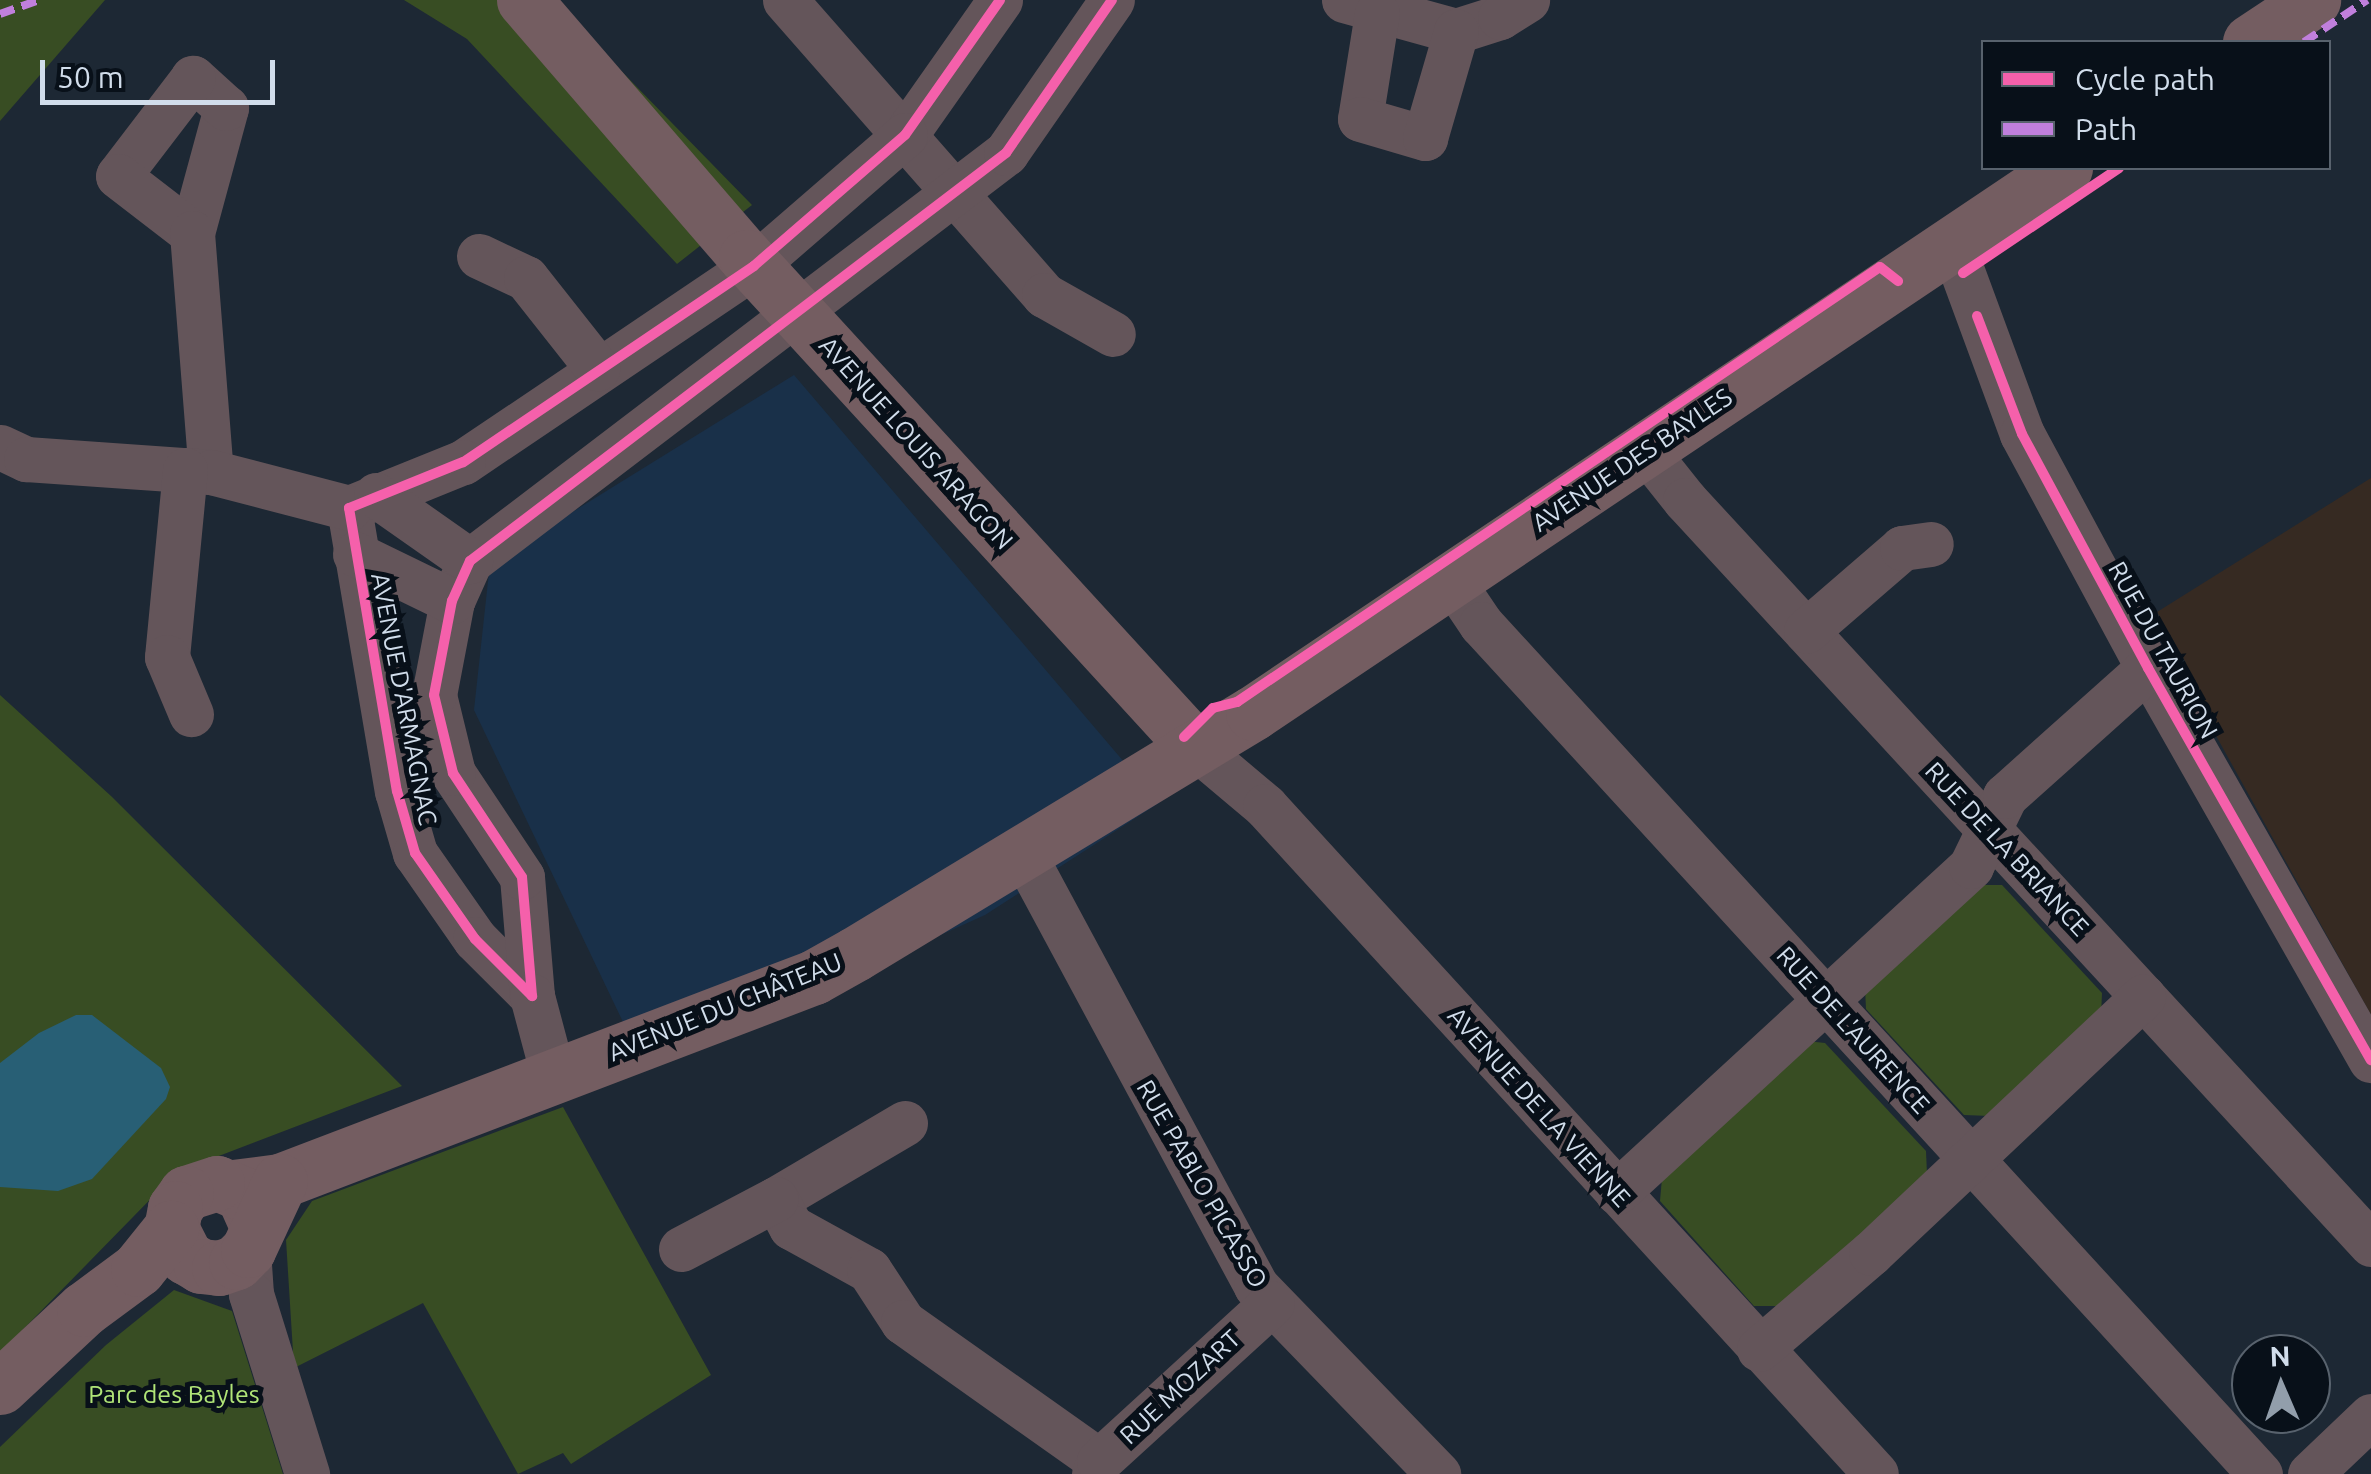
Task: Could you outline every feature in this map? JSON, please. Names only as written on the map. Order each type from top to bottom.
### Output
[{"type":"main road","name":"AVENUE LOUIS ARAGON","points":[[524,0],[754,266],[1195,747]]},
{"type":"main road","points":[[2253,40],[2313,0]]},
{"type":"main road","name":"AVENUE DES BAYLES","points":[[1195,747],[1452,581],[2062,170]]},
{"type":"main road","name":"AVENUE DU CHÂTEAU","points":[[0,1387],[84,1308],[553,1075],[814,976],[1195,747]]},
{"type":"street","points":[[785,0],[1044,295],[1113,334]]},
{"type":"street","points":[[363,502],[463,462],[597,368],[712,298],[754,266],[905,135],[1000,0]]},
{"type":"street","points":[[0,448],[26,459],[198,471],[363,502],[461,581],[796,311],[846,278],[1006,153],[1112,0]]},
{"type":"street","points":[[1456,32],[1425,138],[1360,119],[1360,6],[1456,32],[1500,17],[1527,0]]},
{"type":"street","points":[[190,714],[167,657],[198,471],[192,233]]},
{"type":"street","name":"RUE DU TAURION","points":[[1952,244],[2022,434],[2148,668],[2371,1060]]},
{"type":"street","points":[[479,256],[526,278],[597,368]]},
{"type":"street","name":"RUE DE LA BRIANCE","points":[[1646,450],[1685,500],[2371,1244]]},
{"type":"street","name":"AVENUE D'ARMAGNAC","points":[[363,502],[355,554],[397,791],[414,853],[475,939],[532,996]]},
{"type":"street","points":[[1806,631],[1902,548],[1930,544]]},
{"type":"street","name":"AVENUE D'ARMAGNAC","points":[[355,554],[461,581],[434,695],[453,773],[522,878],[532,996],[553,1075]]},
{"type":"street","name":"RUE DE L'AURENCE","points":[[1452,581],[1481,624],[2260,1474]]},
{"type":"street","points":[[1618,1192],[1972,866],[2005,796],[2148,668]]},
{"type":"street","name":"AVENUE DE LA VIENNE","points":[[1195,747],[1265,806],[1876,1474]]},
{"type":"street","name":"RUE PABLO PICASSO","points":[[1023,852],[1256,1286],[1438,1474]]},
{"type":"street","points":[[1760,1350],[2143,997]]},
{"type":"street","points":[[681,1249],[906,1123]]},
{"type":"street","points":[[776,1198],[791,1227],[869,1270],[903,1322],[1097,1468]]},
{"type":"street","points":[[220,1240],[307,1474]]},
{"type":"street","name":"RUE MOZART","points":[[1097,1468],[1272,1303]]},
{"type":"street","points":[[2310,1474],[2371,1416]]},
{"type":"shaded area","points":[[794,375],[1159,803],[985,915],[645,1068],[474,710],[490,563]]},
{"type":"shaded area","points":[[2371,478],[2371,1015],[2179,669],[2186,663],[2157,612]]},
{"type":"shaded area","points":[[76,1015],[92,1015],[161,1068],[170,1087],[166,1099],[92,1179],[58,1191],[0,1187],[0,1063],[39,1033]]},
{"type":"green space","points":[[0,0],[105,0],[0,121]]},
{"type":"green space","points":[[404,0],[552,0],[752,205],[677,264],[467,39]]},
{"type":"green space","points":[[0,695],[111,796],[402,1086],[177,1172],[0,1353]]},
{"type":"green space","points":[[1979,885],[2002,885],[2102,993],[2101,1016],[1990,1116],[1964,1115],[1866,1009],[1865,988]]},
{"type":"green space","points":[[1807,1041],[1825,1043],[1926,1151],[1927,1174],[1782,1306],[1754,1306],[1660,1201],[1662,1178]]},
{"type":"green space","points":[[563,1107],[711,1375],[571,1464],[563,1453],[518,1474],[423,1303],[294,1368],[286,1240],[312,1201]]},
{"type":"green space","name":"Parc des Bayles","points":[[174,1290],[232,1311],[283,1474],[0,1474],[0,1447],[106,1345]]},
{"type":"marked path","points":[[0,14],[39,0]]},
{"type":"marked path","points":[[2307,40],[2367,0]]},
{"type":"cycle path","points":[[1000,0],[905,135],[754,266],[463,462],[349,508],[397,791],[415,853],[475,939],[532,996],[522,877],[453,773],[434,695],[452,601],[470,561],[1006,153],[1112,0]]},
{"type":"cycle path","points":[[1963,273],[2116,170]]},
{"type":"cycle path","points":[[1184,737],[1213,708],[1237,702],[1880,267],[1898,281]]},
{"type":"cycle path","points":[[1977,316],[2022,434],[2148,668],[2371,1060]]}]
